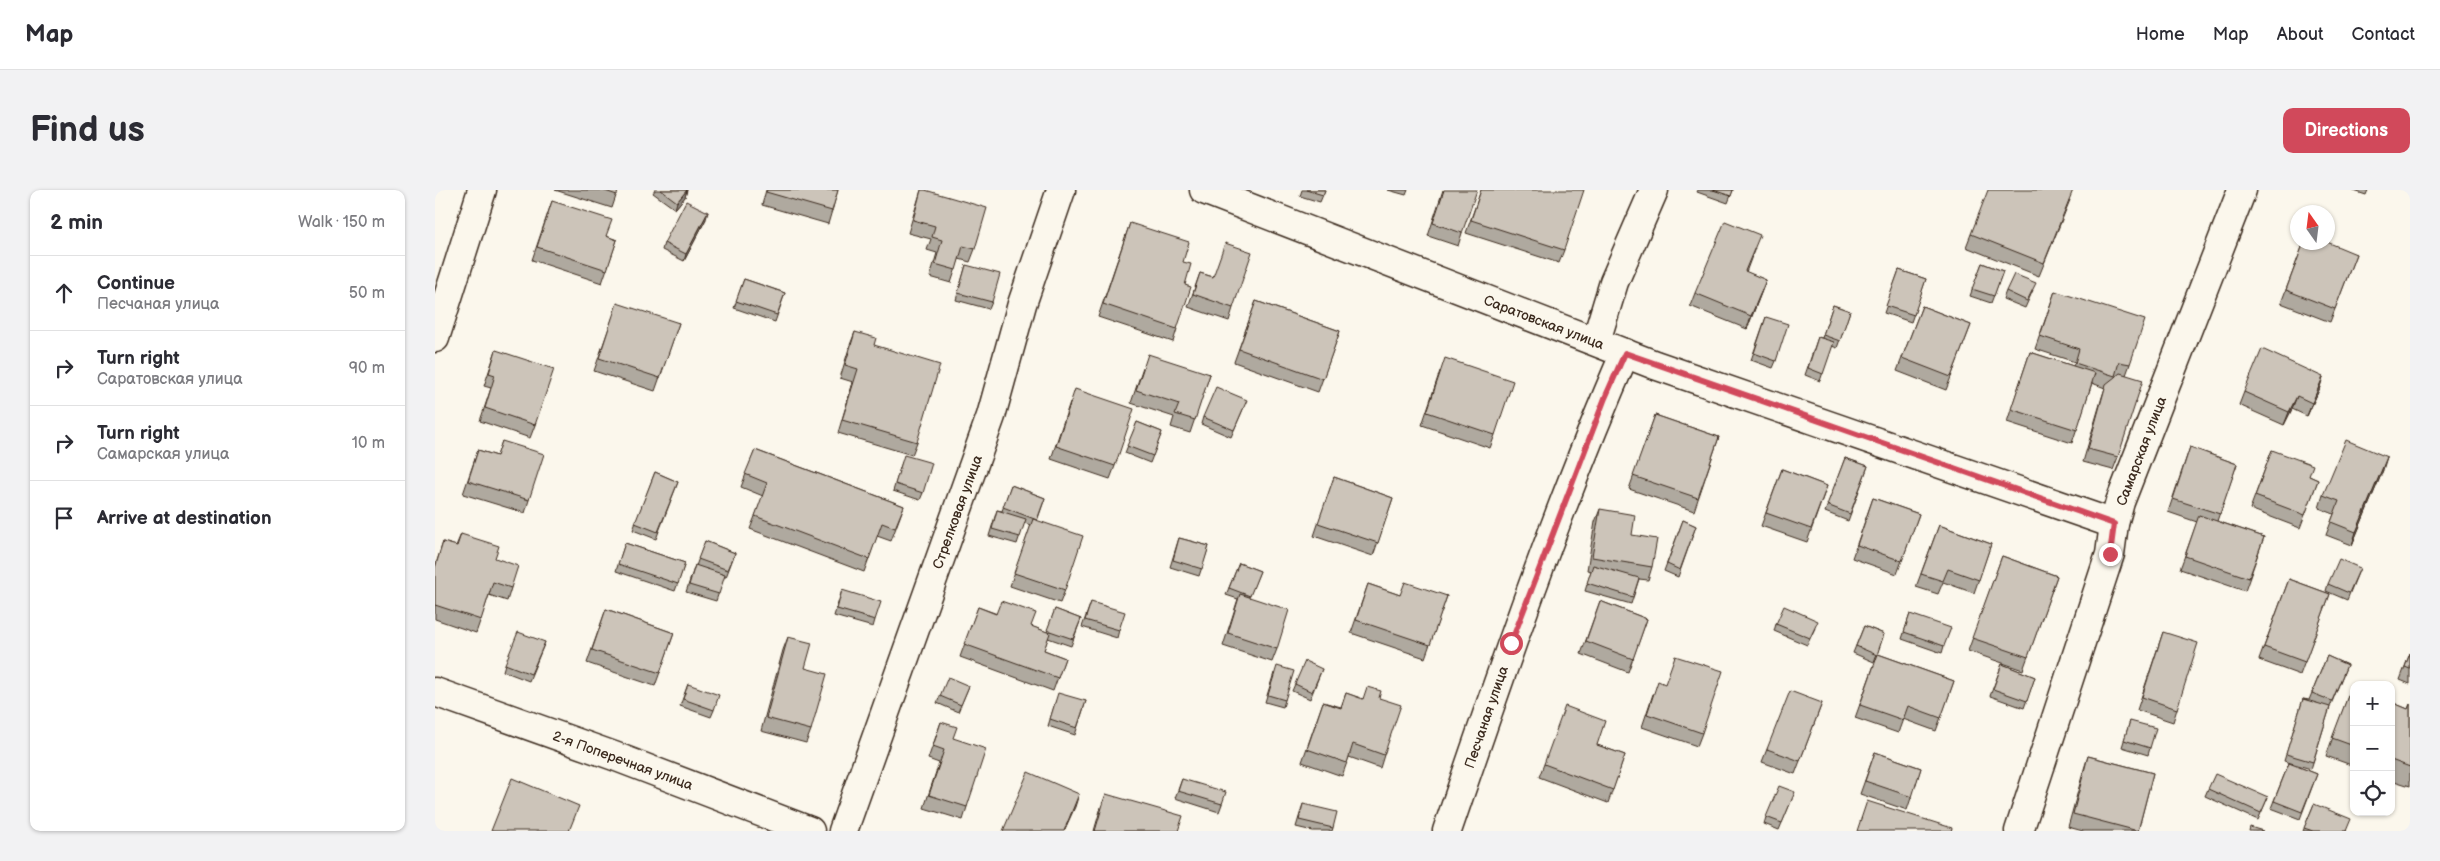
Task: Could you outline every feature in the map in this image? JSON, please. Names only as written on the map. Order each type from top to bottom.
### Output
[{"type":"street","points":[[435,338],[483,190]]},
{"type":"street","name":"Стрелковая улица","points":[[843,831],[991,416],[1022,304],[1061,190]]},
{"type":"street","name":"Саратовская улица","points":[[1204,190],[1625,353],[2114,524]]},
{"type":"street","points":[[1596,341],[1613,282],[1654,190]]},
{"type":"street","name":"Самарская улица","points":[[2019,831],[2110,554],[2114,524],[2120,502],[2242,190]]},
{"type":"street","name":"Песчаная улица","points":[[1447,831],[1511,643],[1605,398],[1625,353]]},
{"type":"street","name":"2-я Поперечная улица","points":[[435,692],[614,756],[810,831]]},
{"type":"building","points":[[602,190],[618,190],[617,195]]},
{"type":"building","points":[[661,190],[687,190],[677,202]]},
{"type":"building","points":[[767,190],[838,190],[832,211],[766,192]]},
{"type":"building","points":[[921,190],[987,208],[975,249],[963,246],[956,270],[935,264],[942,240],[932,237],[935,226],[913,220]]},
{"type":"building","points":[[1306,190],[1325,190],[1323,195]]},
{"type":"building","points":[[1444,190],[1477,190],[1462,233],[1433,223]]},
{"type":"building","points":[[1481,190],[1584,190],[1564,250],[1471,220]]},
{"type":"building","points":[[1713,190],[1733,190],[1731,196]]},
{"type":"building","points":[[1988,190],[2073,190],[2044,263],[1971,234]]},
{"type":"building","points":[[552,201],[612,220],[606,236],[617,240],[607,270],[537,247]]},
{"type":"building","points":[[686,201],[708,212],[686,254],[664,243]]},
{"type":"building","points":[[1725,221],[1760,235],[1745,271],[1766,280],[1751,316],[1695,293]]},
{"type":"building","points":[[1130,223],[1189,242],[1183,262],[1191,264],[1185,285],[1191,287],[1177,329],[1103,304]]},
{"type":"building","points":[[1225,243],[1252,252],[1233,308],[1193,294],[1200,273],[1213,277]]},
{"type":"building","points":[[2335,245],[2356,254],[2335,309],[2286,290],[2301,250],[2335,250]]},
{"type":"building","points":[[1982,263],[2003,271],[1994,296],[1972,289]]},
{"type":"building","points":[[966,265],[1000,274],[992,302],[958,293]]},
{"type":"building","points":[[1899,270],[1926,279],[1914,315],[1886,306]]},
{"type":"building","points":[[2014,274],[2036,283],[2027,301],[2006,291]]},
{"type":"building","points":[[744,279],[785,293],[777,315],[736,301]]},
{"type":"building","points":[[2055,291],[2145,320],[2130,364],[2119,362],[2115,376],[2075,363],[2079,349],[2040,336]]},
{"type":"building","points":[[1256,301],[1340,331],[1323,379],[1239,349]]},
{"type":"building","points":[[617,303],[679,323],[660,378],[599,358]]},
{"type":"building","points":[[1833,305],[1850,311],[1840,341],[1823,335]]},
{"type":"building","points":[[1922,306],[1971,325],[1951,377],[1902,358]]},
{"type":"building","points":[[1766,317],[1788,324],[1776,361],[1754,353]]},
{"type":"building","points":[[855,332],[876,338],[874,345],[940,365],[917,442],[842,420],[858,369],[845,365]]},
{"type":"building","points":[[1818,337],[1834,342],[1823,374],[1808,368]]},
{"type":"building","points":[[2262,349],[2323,377],[2312,403],[2297,396],[2289,412],[2244,392]]},
{"type":"building","points":[[496,350],[554,369],[535,425],[485,408],[495,375],[489,373]]},
{"type":"building","points":[[2030,352],[2095,373],[2077,430],[2011,409]]},
{"type":"building","points":[[1148,354],[1210,374],[1195,420],[1175,414],[1179,404],[1136,390]]},
{"type":"building","points":[[1445,358],[1513,381],[1495,435],[1427,412]]},
{"type":"building","points":[[2120,373],[2143,380],[2118,457],[2088,449],[2106,384]]},
{"type":"building","points":[[1216,387],[1247,400],[1234,430],[1203,417]]},
{"type":"building","points":[[1075,389],[1134,409],[1115,466],[1056,446]]},
{"type":"building","points":[[1655,415],[1719,437],[1698,498],[1633,476]]},
{"type":"building","points":[[1137,422],[1162,432],[1153,456],[1127,446]]},
{"type":"building","points":[[2346,440],[2387,457],[2356,532],[2331,522],[2339,501],[2323,495]]},
{"type":"building","points":[[502,441],[544,454],[529,500],[468,481],[478,450],[497,456]]},
{"type":"building","points":[[2190,447],[2237,464],[2220,514],[2173,499]]},
{"type":"building","points":[[755,450],[904,506],[895,528],[882,523],[869,559],[755,516],[767,483],[745,474]]},
{"type":"building","points":[[2272,450],[2313,465],[2309,476],[2318,480],[2305,515],[2255,496]]},
{"type":"building","points":[[904,455],[932,463],[923,493],[895,484]]},
{"type":"building","points":[[1845,458],[1868,466],[1850,514],[1827,505]]},
{"type":"building","points":[[1782,469],[1827,486],[1811,529],[1766,513]]},
{"type":"building","points":[[655,472],[678,482],[658,532],[635,523]]},
{"type":"building","points":[[1334,477],[1393,498],[1378,543],[1318,523]]},
{"type":"building","points":[[1011,485],[1045,498],[1037,520],[1003,507]]},
{"type":"building","points":[[1873,498],[1919,514],[1902,561],[1857,545]]},
{"type":"building","points":[[1600,509],[1635,515],[1632,535],[1657,539],[1652,567],[1592,557]]},
{"type":"building","points":[[997,510],[1026,519],[1020,537],[992,529]]},
{"type":"building","points":[[2199,515],[2264,537],[2249,578],[2185,556]]},
{"type":"building","points":[[1033,519],[1083,536],[1065,590],[1014,573]]},
{"type":"building","points":[[1683,520],[1696,526],[1680,570],[1667,564]]},
{"type":"building","points":[[1939,525],[1991,544],[1979,580],[1948,569],[1943,581],[1921,574]]},
{"type":"building","points":[[461,534],[499,546],[495,558],[518,566],[511,588],[493,582],[481,620],[435,605],[435,568],[443,542],[457,546]]},
{"type":"building","points":[[1179,538],[1209,546],[1202,569],[1173,560]]},
{"type":"building","points":[[705,541],[735,553],[728,570],[698,559]]},
{"type":"building","points":[[625,543],[685,563],[678,584],[618,564]]},
{"type":"building","points":[[2002,556],[2057,576],[2028,657],[1972,638]]},
{"type":"building","points":[[2339,559],[2360,568],[2349,593],[2328,584]]},
{"type":"building","points":[[1239,563],[1260,571],[1250,596],[1229,588]]},
{"type":"building","points":[[695,565],[725,575],[719,594],[689,585]]},
{"type":"building","points":[[1593,565],[1639,578],[1633,597],[1587,583]]},
{"type":"building","points":[[2289,579],[2330,594],[2305,662],[2264,647]]},
{"type":"building","points":[[1405,582],[1447,596],[1430,645],[1356,620],[1368,584],[1400,595]]},
{"type":"building","points":[[842,590],[881,602],[875,620],[837,609]]},
{"type":"building","points":[[1240,594],[1289,610],[1277,649],[1228,633]]},
{"type":"building","points":[[1001,601],[1036,613],[1031,626],[1050,633],[1044,650],[1065,658],[1058,678],[964,644],[978,607],[996,614]]},
{"type":"building","points":[[1600,601],[1647,619],[1633,659],[1586,641]]},
{"type":"building","points":[[1091,602],[1125,612],[1119,630],[1085,620]]},
{"type":"building","points":[[1784,606],[1818,621],[1810,638],[1776,624]]},
{"type":"building","points":[[606,609],[674,633],[660,673],[592,650]]},
{"type":"building","points":[[1055,609],[1081,619],[1073,639],[1047,630]]},
{"type":"building","points":[[1910,614],[1951,628],[1944,646],[1904,632]]},
{"type":"building","points":[[1864,626],[1884,634],[1877,655],[1856,646]]},
{"type":"building","points":[[518,632],[545,642],[531,674],[505,664]]},
{"type":"building","points":[[2163,632],[2198,643],[2177,709],[2142,697]]},
{"type":"building","points":[[788,637],[812,643],[805,668],[827,674],[811,730],[766,718]]},
{"type":"building","points":[[2410,653],[2410,669],[2405,667]]},
{"type":"building","points":[[1878,654],[1954,681],[1941,718],[1908,706],[1903,720],[1860,705]]},
{"type":"building","points":[[1675,656],[1723,671],[1702,733],[1647,714],[1658,681],[1665,684]]},
{"type":"building","points":[[2327,656],[2347,665],[2332,701],[2312,693]]},
{"type":"building","points":[[1305,661],[1322,669],[1312,692],[1295,684]]},
{"type":"building","points":[[2002,664],[2035,677],[2027,701],[1993,689]]},
{"type":"building","points":[[1277,666],[1294,671],[1285,700],[1268,695]]},
{"type":"building","points":[[948,677],[969,686],[961,705],[940,696]]},
{"type":"building","points":[[688,684],[719,695],[714,710],[683,699]]},
{"type":"building","points":[[1367,687],[1381,691],[1379,698],[1401,705],[1384,755],[1353,744],[1347,763],[1307,749],[1323,702],[1341,708],[1346,693],[1363,699]]},
{"type":"building","points":[[1790,691],[1822,703],[1800,761],[1767,749]]},
{"type":"building","points":[[2350,691],[2350,745],[2332,738]]},
{"type":"building","points":[[1058,693],[1086,701],[1077,728],[1050,719]]},
{"type":"building","points":[[2303,699],[2330,707],[2313,762],[2286,754]]},
{"type":"building","points":[[2395,704],[2408,709],[2410,704],[2410,767],[2395,761]]},
{"type":"building","points":[[1565,706],[1605,721],[1597,745],[1625,755],[1613,790],[1544,764]]},
{"type":"building","points":[[2130,721],[2156,728],[2150,748],[2124,740]]},
{"type":"building","points":[[941,722],[957,727],[953,738],[986,749],[967,807],[929,795],[944,750],[933,746]]},
{"type":"building","points":[[1875,752],[1921,768],[1912,797],[1865,781]]},
{"type":"building","points":[[2088,756],[2153,773],[2138,831],[2073,814]]},
{"type":"building","points":[[2289,763],[2317,774],[2302,812],[2274,801]]},
{"type":"building","points":[[1028,772],[1079,794],[1064,831],[1003,831]]},
{"type":"building","points":[[2215,774],[2268,797],[2261,813],[2208,789]]},
{"type":"building","points":[[512,778],[579,806],[569,831],[491,831]]},
{"type":"building","points":[[1182,779],[1226,792],[1222,804],[1178,791]]},
{"type":"building","points":[[1779,786],[1795,792],[1782,823],[1766,817]]},
{"type":"building","points":[[1106,794],[1183,816],[1178,831],[1095,831]]},
{"type":"building","points":[[1867,801],[1952,828],[1951,831],[1857,831]]},
{"type":"building","points":[[1303,804],[1337,812],[1333,828],[1299,820]]},
{"type":"building","points":[[2314,804],[2351,819],[2346,831],[2313,831],[2304,828]]},
{"type":"building","points":[[2250,827],[2263,831],[2249,831]]},
{"type":"route","points":[[1511,643],[1605,398],[1625,353],[2114,524],[2110,554]]}]
